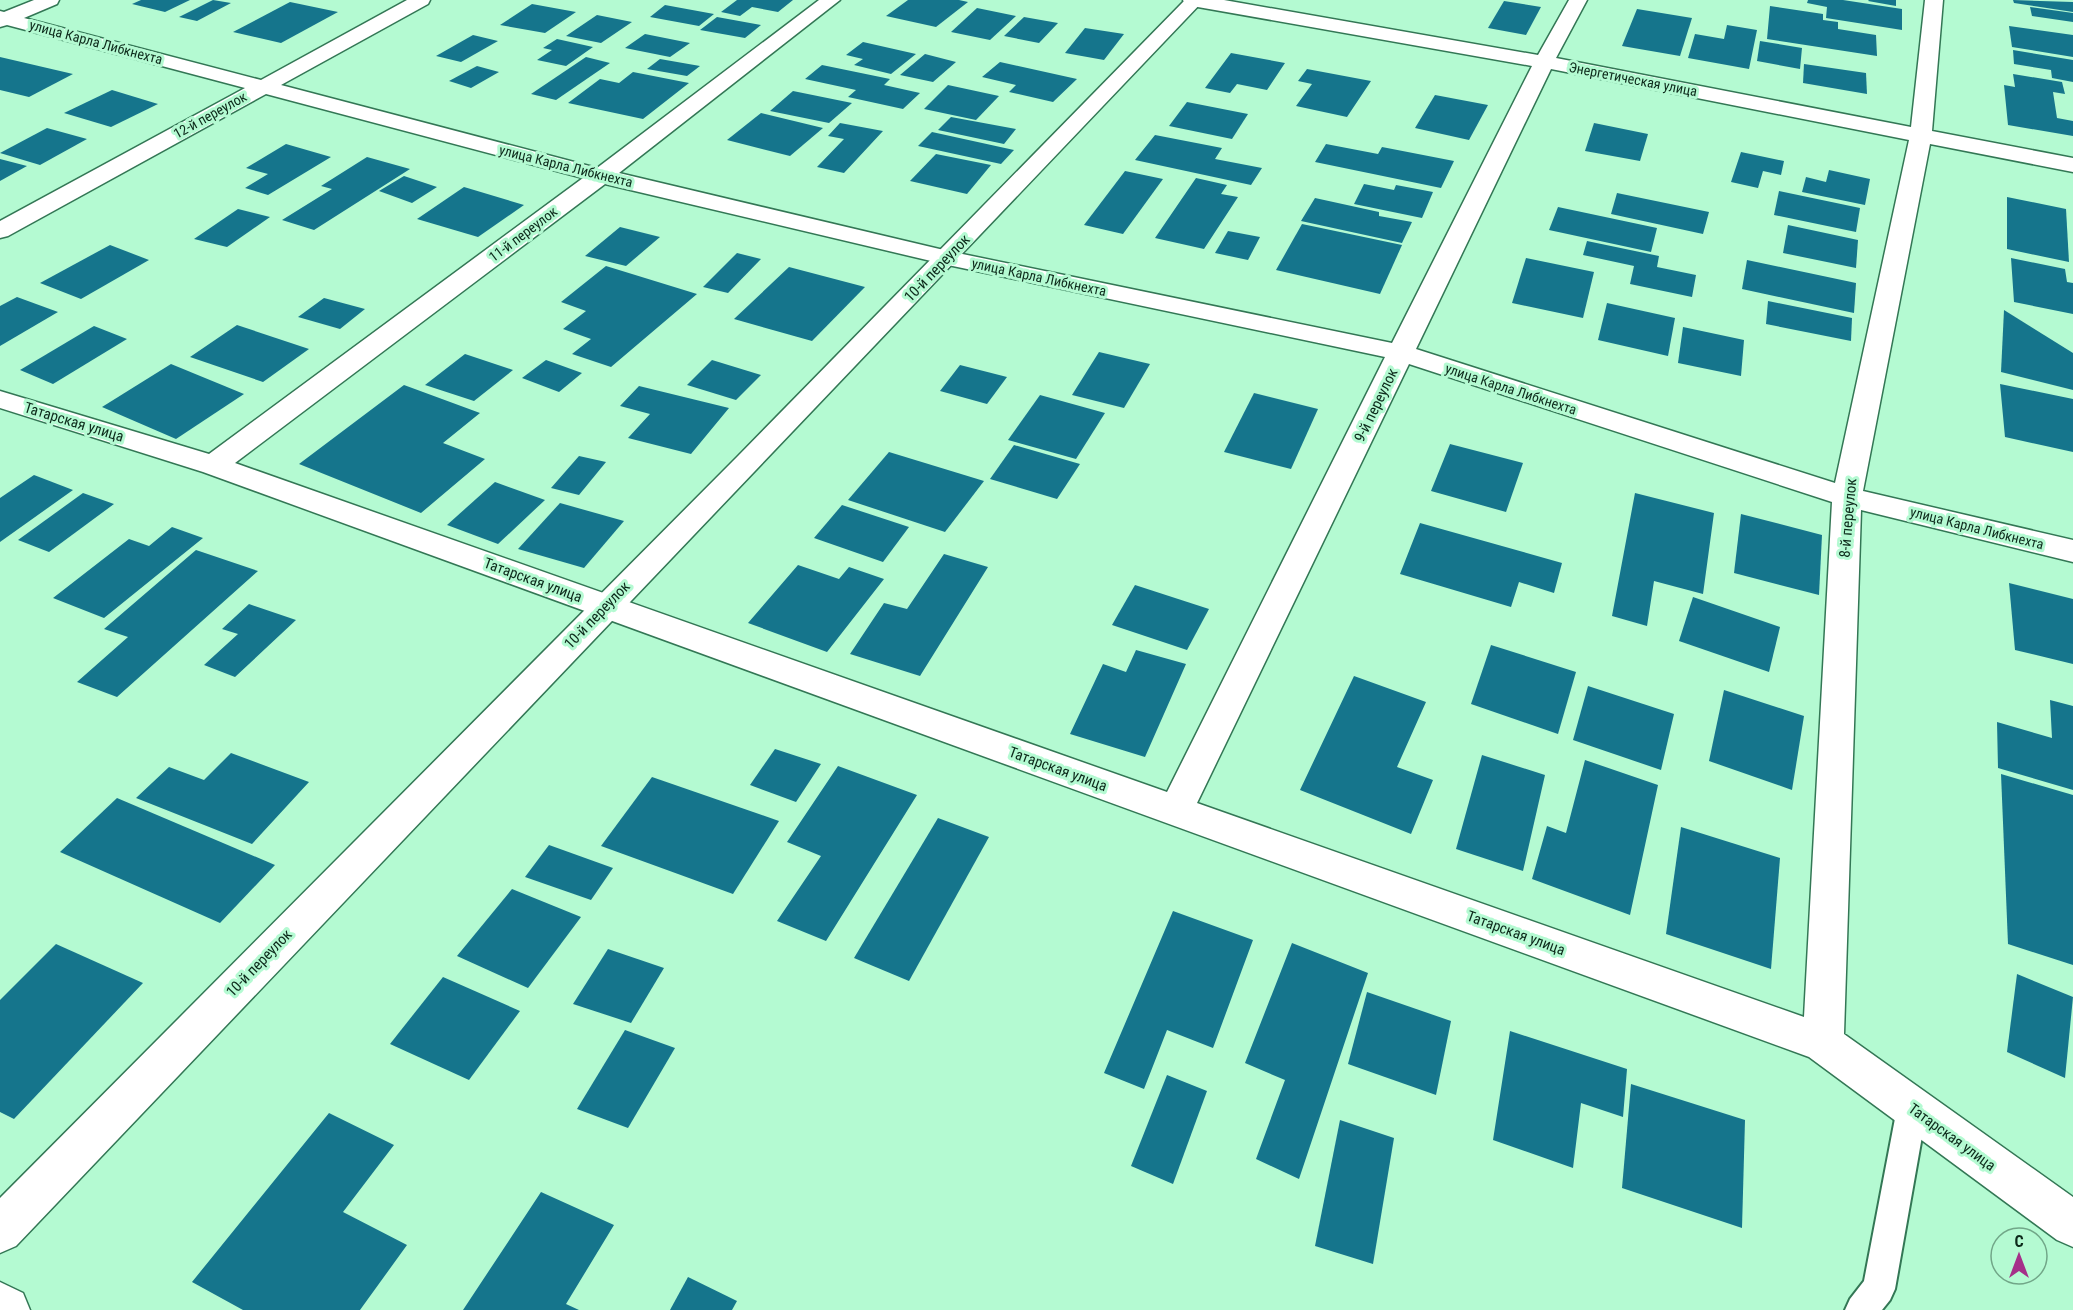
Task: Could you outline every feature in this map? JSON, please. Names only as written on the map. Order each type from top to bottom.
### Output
[{"type":"street","points":[[2,19],[51,0]]},
{"type":"street","name":"12-й переулок","points":[[0,231],[421,0]]},
{"type":"street","name":"11-й переулок","points":[[213,465],[601,176],[831,0]]},
{"type":"street","name":"Энергетическая улица","points":[[1194,0],[1544,62],[2073,165]]},
{"type":"street","name":"10-й переулок","points":[[0,1230],[605,606],[948,258],[1194,0]]},
{"type":"street","name":"9-й переулок","points":[[1175,810],[1544,62],[1578,0]]},
{"type":"street","name":"8-й переулок","points":[[1823,1043],[1847,497],[1921,135],[1934,0]]},
{"type":"street","name":"улица Карла Либкнехта","points":[[2,19],[601,176],[948,258],[1402,353],[1847,497],[2073,551]]},
{"type":"street","name":"Татарская улица","points":[[0,399],[213,465],[1823,1043],[2073,1224]]},
{"type":"street","points":[[0,1306],[6,1310]]},
{"type":"lane","points":[[1861,1310],[1879,1289],[1912,1108]]},
{"type":"building","points":[[141,0],[190,0],[165,12],[132,4]]},
{"type":"building","points":[[213,0],[231,3],[197,21],[179,17]]},
{"type":"building","points":[[737,0],[793,0],[778,12],[752,7],[740,16],[721,12]]},
{"type":"building","points":[[908,0],[968,2],[936,27],[886,16]]},
{"type":"building","points":[[1808,0],[1843,0],[1902,9],[1902,30],[1826,18],[1827,7],[1807,3]]},
{"type":"building","points":[[1896,0],[1896,6],[1868,1]]},
{"type":"building","points":[[2013,0],[2073,2],[2073,12],[2014,3]]},
{"type":"building","points":[[1504,1],[1541,7],[1526,35],[1488,28]]},
{"type":"building","points":[[290,2],[338,12],[281,43],[233,32]]},
{"type":"building","points":[[532,4],[576,12],[545,33],[500,25]]},
{"type":"building","points":[[665,5],[714,14],[699,26],[650,17]]},
{"type":"building","points":[[1770,6],[1823,14],[1823,20],[1838,22],[1838,29],[1876,35],[1877,56],[1767,39]]},
{"type":"building","points":[[2030,7],[2073,13],[2073,22],[2032,16]]},
{"type":"building","points":[[977,8],[1016,16],[990,40],[951,32]]},
{"type":"building","points":[[1637,9],[1692,18],[1680,56],[1622,46]]},
{"type":"building","points":[[597,15],[632,22],[601,43],[566,36]]},
{"type":"building","points":[[717,17],[761,25],[745,38],[700,30]]},
{"type":"building","points":[[1024,17],[1058,23],[1039,43],[1004,36]]},
{"type":"building","points":[[1727,25],[1757,30],[1749,69],[1688,58],[1695,34],[1724,39]]},
{"type":"building","points":[[2009,26],[2073,35],[2073,57],[2012,47]]},
{"type":"building","points":[[1085,28],[1124,34],[1104,60],[1065,53]]},
{"type":"building","points":[[645,34],[690,43],[670,57],[625,48]]},
{"type":"building","points":[[473,35],[498,41],[461,62],[436,56]]},
{"type":"building","points":[[557,39],[593,47],[566,66],[537,60],[552,50],[543,48]]},
{"type":"building","points":[[1760,41],[1802,48],[1800,69],[1757,61]]},
{"type":"building","points":[[863,42],[916,54],[891,74],[854,65],[863,59],[846,55]]},
{"type":"building","points":[[2013,50],[2073,60],[2073,82],[2052,78],[2051,70],[2014,64]]},
{"type":"building","points":[[1231,53],[1285,63],[1267,90],[1237,84],[1230,93],[1205,88]]},
{"type":"building","points":[[925,54],[956,62],[933,82],[900,75]]},
{"type":"building","points":[[0,57],[73,74],[29,97],[0,90]]},
{"type":"building","points":[[586,57],[610,63],[556,100],[531,94]]},
{"type":"building","points":[[660,59],[700,66],[687,76],[647,69]]},
{"type":"building","points":[[1000,62],[1077,79],[1053,102],[1009,92],[1016,85],[982,77]]},
{"type":"building","points":[[1804,64],[1866,73],[1867,94],[1803,83]]},
{"type":"building","points":[[822,65],[890,79],[884,85],[920,93],[903,109],[848,97],[856,90],[805,79]]},
{"type":"building","points":[[477,66],[499,72],[471,88],[449,81]]},
{"type":"building","points":[[1307,69],[1371,81],[1347,117],[1296,106],[1312,84],[1298,81]]},
{"type":"building","points":[[633,72],[689,83],[643,119],[568,103],[600,79],[619,83]]},
{"type":"building","points":[[2013,74],[2062,82],[2065,94],[2053,92],[2057,118],[2073,121],[2073,136],[2008,125],[2004,85],[2015,87]]},
{"type":"building","points":[[948,85],[999,96],[976,120],[924,109]]},
{"type":"building","points":[[112,90],[158,104],[111,127],[64,113]]},
{"type":"building","points":[[793,91],[852,103],[829,123],[770,111]]},
{"type":"building","points":[[1435,95],[1488,105],[1469,140],[1415,128]]},
{"type":"building","points":[[1187,102],[1248,114],[1232,139],[1169,126]]},
{"type":"building","points":[[761,113],[823,128],[790,156],[727,140]]},
{"type":"building","points":[[951,117],[1016,129],[1004,144],[938,130]]},
{"type":"building","points":[[840,123],[883,131],[844,173],[817,167],[844,139],[828,136]]},
{"type":"building","points":[[1594,123],[1648,134],[1640,161],[1585,151]]},
{"type":"building","points":[[47,128],[87,139],[40,165],[0,153]]},
{"type":"building","points":[[932,132],[1014,150],[1001,164],[918,146]]},
{"type":"building","points":[[1155,135],[1222,148],[1215,159],[1262,168],[1251,185],[1135,160]]},
{"type":"building","points":[[286,144],[331,157],[268,195],[245,188],[268,174],[246,168]]},
{"type":"building","points":[[1326,144],[1378,154],[1382,147],[1454,161],[1441,188],[1315,162]]},
{"type":"building","points":[[1741,152],[1784,161],[1781,175],[1763,171],[1758,188],[1731,182]]},
{"type":"building","points":[[936,154],[991,165],[967,194],[910,181]]},
{"type":"building","points":[[367,157],[410,169],[314,230],[282,220],[332,189],[321,186]]},
{"type":"building","points":[[0,159],[27,166],[0,181]]},
{"type":"building","points":[[1829,170],[1870,179],[1865,205],[1802,192],[1806,177],[1826,182]]},
{"type":"building","points":[[1125,171],[1163,179],[1123,234],[1084,225]]},
{"type":"building","points":[[404,176],[437,187],[412,203],[379,191]]},
{"type":"building","points":[[1196,178],[1227,185],[1221,194],[1238,197],[1204,249],[1155,238]]},
{"type":"building","points":[[1364,184],[1394,190],[1396,185],[1433,192],[1422,218],[1354,204]]},
{"type":"building","points":[[464,187],[524,205],[478,237],[417,219]]},
{"type":"building","points":[[1779,191],[1860,208],[1856,232],[1774,215]]},
{"type":"building","points":[[1617,193],[1709,212],[1703,234],[1611,214]]},
{"type":"building","points":[[2007,197],[2066,209],[2069,262],[2007,249]]},
{"type":"building","points":[[1315,198],[1379,212],[1379,216],[1412,222],[1402,243],[1301,221]]},
{"type":"building","points":[[1558,207],[1657,228],[1651,252],[1549,230]]},
{"type":"building","points":[[238,209],[270,217],[227,247],[194,239]]},
{"type":"building","points":[[1302,224],[1402,245],[1380,294],[1276,270]]},
{"type":"building","points":[[1788,225],[1858,240],[1856,268],[1783,253]]},
{"type":"building","points":[[620,227],[660,237],[626,266],[585,256]]},
{"type":"building","points":[[1228,231],[1260,237],[1248,260],[1215,253]]},
{"type":"building","points":[[1587,241],[1659,256],[1657,267],[1696,275],[1692,297],[1630,284],[1634,266],[1583,255]]},
{"type":"building","points":[[110,245],[149,260],[81,299],[40,283]]},
{"type":"building","points":[[737,253],[761,259],[728,293],[703,287]]},
{"type":"building","points":[[1526,258],[1594,272],[1583,318],[1512,303]]},
{"type":"building","points":[[2011,258],[2065,269],[2067,282],[2073,283],[2073,314],[2014,302]]},
{"type":"building","points":[[1747,260],[1856,283],[1854,313],[1742,289]]},
{"type":"building","points":[[606,266],[697,294],[611,367],[572,354],[591,339],[563,329],[586,311],[561,302]]},
{"type":"building","points":[[789,267],[865,287],[812,341],[734,319]]},
{"type":"building","points":[[17,297],[58,312],[0,346],[0,306]]},
{"type":"building","points":[[324,298],[365,309],[340,329],[298,317]]},
{"type":"building","points":[[1768,301],[1852,318],[1851,341],[1766,324]]},
{"type":"building","points":[[1607,303],[1675,318],[1668,356],[1598,340]]},
{"type":"building","points":[[2004,310],[2073,353],[2073,390],[2001,372]]},
{"type":"building","points":[[237,325],[309,349],[263,382],[190,357]]},
{"type":"building","points":[[94,326],[127,339],[53,384],[20,370]]},
{"type":"building","points":[[1683,327],[1744,340],[1741,376],[1678,363]]},
{"type":"building","points":[[1099,352],[1150,364],[1124,408],[1072,395]]},
{"type":"building","points":[[465,354],[513,370],[474,401],[425,385]]},
{"type":"building","points":[[546,360],[582,373],[559,392],[522,378]]},
{"type":"building","points":[[712,360],[761,375],[736,400],[687,385]]},
{"type":"building","points":[[171,364],[244,394],[176,439],[102,407]]},
{"type":"building","points":[[960,365],[1007,377],[987,404],[940,391]]},
{"type":"building","points":[[2000,384],[2073,399],[2073,452],[2005,437]]},
{"type":"building","points":[[404,385],[480,413],[443,443],[485,459],[421,513],[299,464]]},
{"type":"building","points":[[639,386],[729,408],[691,454],[628,438],[650,414],[620,406]]},
{"type":"building","points":[[1254,393],[1318,409],[1291,469],[1224,452]]},
{"type":"building","points":[[1040,395],[1105,413],[1076,459],[1008,440]]},
{"type":"building","points":[[1450,444],[1523,463],[1506,512],[1431,491]]},
{"type":"building","points":[[1014,445],[1080,464],[1057,499],[990,479]]},
{"type":"building","points":[[889,452],[984,481],[945,532],[848,500]]},
{"type":"building","points":[[579,456],[606,462],[579,495],[551,488]]},
{"type":"building","points":[[34,475],[73,490],[0,542],[0,498]]},
{"type":"building","points":[[495,482],[545,500],[498,544],[447,525]]},
{"type":"building","points":[[83,493],[114,504],[49,552],[18,540]]},
{"type":"building","points":[[1635,493],[1714,513],[1703,594],[1654,581],[1647,626],[1612,616]]},
{"type":"building","points":[[560,503],[624,521],[584,568],[518,549]]},
{"type":"building","points":[[842,505],[909,527],[883,562],[814,538]]},
{"type":"building","points":[[1741,514],[1822,535],[1819,595],[1734,573]]},
{"type":"building","points":[[1420,523],[1562,563],[1554,593],[1519,582],[1511,607],[1400,574]]},
{"type":"building","points":[[172,527],[203,538],[104,618],[53,598],[129,539],[149,546]]},
{"type":"building","points":[[196,550],[258,571],[117,697],[77,682],[128,637],[104,629]]},
{"type":"building","points":[[944,554],[988,567],[920,676],[850,654],[884,603],[907,609]]},
{"type":"building","points":[[798,565],[839,579],[849,567],[884,579],[827,652],[748,623]]},
{"type":"building","points":[[2009,583],[2073,599],[2073,664],[2015,650]]},
{"type":"building","points":[[1135,585],[1209,609],[1187,650],[1112,625]]},
{"type":"building","points":[[1693,597],[1780,627],[1769,672],[1679,641]]},
{"type":"building","points":[[249,604],[296,620],[235,677],[204,665],[238,634],[222,629]]},
{"type":"building","points":[[1491,645],[1576,672],[1558,734],[1471,704]]},
{"type":"building","points":[[1136,650],[1186,664],[1145,757],[1070,734],[1103,664],[1126,672]]},
{"type":"building","points":[[1354,676],[1426,702],[1397,767],[1433,780],[1411,834],[1300,790]]},
{"type":"building","points":[[1588,686],[1674,714],[1661,770],[1573,740]]},
{"type":"building","points":[[1724,690],[1804,716],[1792,790],[1709,761]]},
{"type":"building","points":[[2050,700],[2073,706],[2073,790],[1998,768],[1997,722],[2052,738]]},
{"type":"building","points":[[775,749],[821,764],[796,802],[750,785]]},
{"type":"building","points":[[231,753],[309,782],[252,844],[136,798],[169,767],[204,780]]},
{"type":"building","points":[[1482,755],[1545,775],[1523,871],[1456,849]]},
{"type":"building","points":[[1585,760],[1658,785],[1630,915],[1532,879],[1547,826],[1566,833]]},
{"type":"building","points":[[838,766],[917,795],[826,941],[777,921],[821,856],[787,842]]},
{"type":"building","points":[[2001,774],[2073,795],[2073,965],[2008,944]]},
{"type":"building","points":[[652,777],[779,821],[733,894],[601,846]]},
{"type":"building","points":[[117,798],[275,865],[220,923],[60,852]]},
{"type":"building","points":[[938,818],[989,837],[909,981],[854,958]]},
{"type":"building","points":[[1681,827],[1780,858],[1771,969],[1666,934]]},
{"type":"building","points":[[549,845],[613,868],[591,900],[525,877]]},
{"type":"building","points":[[512,889],[581,917],[528,988],[457,956]]},
{"type":"building","points":[[1173,911],[1253,940],[1213,1048],[1167,1030],[1144,1089],[1104,1073]]},
{"type":"building","points":[[1292,943],[1368,973],[1299,1179],[1256,1159],[1285,1080],[1245,1063]]},
{"type":"building","points":[[56,944],[143,983],[14,1119],[0,1112],[0,1000]]},
{"type":"building","points":[[608,949],[664,968],[631,1023],[573,1004]]},
{"type":"building","points":[[2017,974],[2073,997],[2065,1078],[2007,1052]]},
{"type":"building","points":[[443,977],[520,1011],[469,1080],[390,1044]]},
{"type":"building","points":[[1367,992],[1451,1021],[1436,1095],[1348,1064]]},
{"type":"building","points":[[625,1030],[675,1048],[628,1128],[577,1109]]},
{"type":"building","points":[[1510,1031],[1627,1069],[1623,1117],[1581,1103],[1573,1168],[1493,1140]]},
{"type":"building","points":[[1167,1075],[1207,1091],[1173,1184],[1131,1166]]},
{"type":"building","points":[[1631,1084],[1745,1120],[1742,1228],[1622,1188]]},
{"type":"building","points":[[329,1113],[394,1145],[343,1212],[407,1245],[360,1310],[243,1310],[192,1282]]},
{"type":"building","points":[[1340,1120],[1394,1138],[1373,1264],[1315,1246]]},
{"type":"building","points":[[541,1192],[614,1225],[566,1304],[579,1310],[463,1310]]},
{"type":"building","points":[[688,1277],[737,1301],[732,1310],[670,1310]]}]
